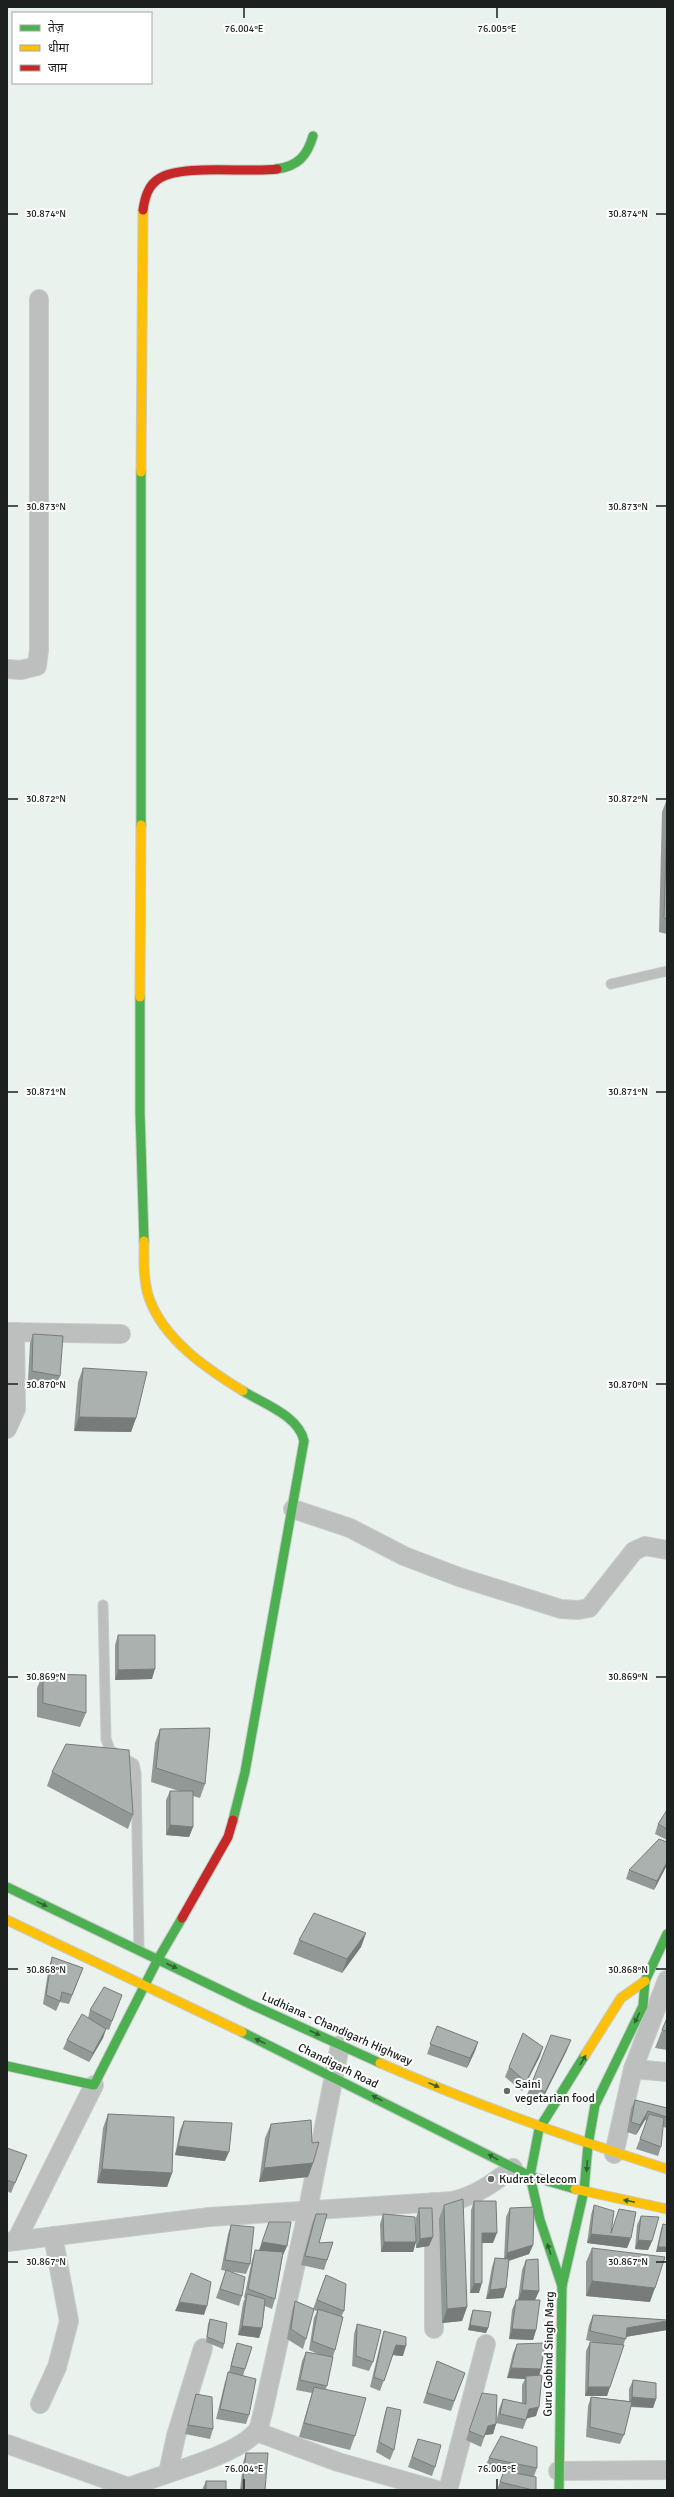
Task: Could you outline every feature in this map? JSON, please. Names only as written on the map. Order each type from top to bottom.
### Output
[{"type":"street","points":[[11,2241],[94,2085],[158,1959],[228,1837],[245,1772],[304,1442],[302,1431],[294,1422],[220,1377],[186,1349],[158,1316],[150,1299],[145,1276],[140,1113],[142,239],[144,203],[151,185],[157,179],[173,174],[267,170],[298,163],[307,154],[313,136]]},
{"type":"street","points":[[7,669],[21,670],[37,666],[39,650],[39,299]]},
{"type":"street","points":[[7,1429],[16,1409],[11,1332],[121,1334]]},
{"type":"street","points":[[293,1509],[350,1528],[404,1556],[460,1577],[561,1609],[578,1610],[589,1608],[634,1551],[645,1546],[667,1550]]},
{"type":"street","name":"Ludhiana - Chandigarh Highway","points":[[7,1887],[340,2045],[540,2129],[614,2154],[667,2169]]},
{"type":"street","name":"Chandigarh Road","points":[[7,1920],[335,2077],[530,2176],[584,2191],[667,2209]]},
{"type":"street","points":[[562,2286],[584,2191],[588,2145],[595,2105],[643,2006],[645,1981],[667,1934]]},
{"type":"street","points":[[614,2154],[633,2069],[667,1980]]},
{"type":"street","name":"Guru Gobind Singh Marg","points":[[559,2490],[558,2471],[562,2286],[540,2220],[530,2176],[534,2147],[540,2129],[621,1998],[645,1981]]},
{"type":"street","points":[[7,2444],[125,2489],[217,2456],[242,2443],[257,2432],[263,2412],[308,2209],[335,2077],[340,2045]]},
{"type":"street","points":[[7,2066],[94,2085]]},
{"type":"street","points":[[633,2069],[667,2072]]},
{"type":"street","points":[[11,2241],[209,2217],[308,2209],[453,2201],[471,2197],[513,2168]]},
{"type":"street","points":[[434,2202],[434,2329]]},
{"type":"street","points":[[40,2404],[57,2367],[68,2321],[53,2236]]},
{"type":"street","points":[[448,2490],[486,2344]]},
{"type":"street","points":[[168,2473],[176,2436],[202,2348]]},
{"type":"street","points":[[257,2432],[338,2462],[437,2490]]},
{"type":"street","points":[[558,2471],[667,2470]]},
{"type":"lane","points":[[611,984],[667,971]]},
{"type":"lane","points":[[103,1605],[106,1739],[110,1750],[134,1764],[136,1773],[139,1950]]},
{"type":"building","points":[[667,818],[667,919],[664,918]]},
{"type":"building","points":[[33,1334],[63,1336],[60,1376],[32,1371]]},
{"type":"building","points":[[83,1368],[147,1372],[136,1418],[79,1417]]},
{"type":"building","points":[[118,1635],[155,1635],[155,1669],[118,1670]]},
{"type":"building","points":[[43,1674],[86,1675],[86,1713],[43,1703]]},
{"type":"building","points":[[210,1728],[205,1784],[156,1768],[160,1729]]},
{"type":"building","points":[[66,1744],[129,1750],[133,1815],[52,1772]]},
{"type":"building","points":[[170,1791],[193,1791],[193,1827],[170,1825]]},
{"type":"building","points":[[667,1810],[667,1829],[658,1824]]},
{"type":"building","points":[[659,1839],[667,1842],[667,1862],[657,1881],[629,1870]]},
{"type":"building","points":[[314,1913],[366,1933],[347,1959],[299,1940]]},
{"type":"building","points":[[52,1957],[83,1968],[72,1995],[62,1992],[60,2001],[46,1995]]},
{"type":"building","points":[[104,1987],[122,1995],[112,2021],[90,2010]]},
{"type":"building","points":[[82,2014],[106,2029],[93,2053],[67,2040]]},
{"type":"building","points":[[667,2018],[667,2031],[662,2030]]},
{"type":"building","points":[[437,2026],[478,2042],[470,2058],[430,2044]]},
{"type":"building","points":[[523,2033],[543,2047],[526,2082],[509,2067]]},
{"type":"building","points":[[551,2035],[571,2040],[545,2092],[531,2085]]},
{"type":"building","points":[[635,2100],[667,2108],[667,2117],[648,2111],[640,2125],[631,2122]]},
{"type":"building","points":[[108,2114],[174,2117],[172,2173],[102,2169]]},
{"type":"building","points":[[649,2114],[664,2118],[661,2147],[640,2139]]},
{"type":"building","points":[[311,2120],[312,2143],[319,2142],[313,2163],[264,2168],[271,2124]]},
{"type":"building","points":[[184,2121],[232,2123],[229,2152],[178,2146]]},
{"type":"building","points":[[7,2148],[27,2155],[15,2183],[7,2180]]},
{"type":"building","points":[[463,2199],[467,2307],[447,2309],[444,2205]]},
{"type":"building","points":[[474,2201],[496,2201],[497,2233],[482,2233],[482,2283],[474,2284]]},
{"type":"building","points":[[594,2205],[614,2211],[611,2233],[619,2209],[636,2212],[631,2238],[591,2234]]},
{"type":"building","points":[[534,2207],[533,2245],[507,2253],[510,2208]]},
{"type":"building","points":[[419,2208],[432,2208],[433,2237],[420,2239]]},
{"type":"building","points":[[316,2214],[327,2214],[319,2243],[333,2242],[327,2260],[305,2256]]},
{"type":"building","points":[[383,2214],[415,2217],[416,2242],[384,2242]]},
{"type":"building","points":[[641,2216],[659,2217],[652,2241],[638,2240]]},
{"type":"building","points":[[269,2222],[291,2222],[287,2246],[262,2242]]},
{"type":"building","points":[[663,2224],[667,2225],[667,2247],[658,2247]]},
{"type":"building","points":[[231,2225],[254,2227],[250,2264],[225,2260]]},
{"type":"building","points":[[592,2248],[665,2257],[655,2288],[592,2281]]},
{"type":"building","points":[[255,2250],[283,2252],[275,2299],[248,2289]]},
{"type":"building","points":[[495,2258],[509,2259],[506,2288],[490,2290]]},
{"type":"building","points":[[538,2259],[539,2291],[522,2290],[526,2260]]},
{"type":"building","points":[[226,2270],[245,2277],[242,2296],[220,2289]]},
{"type":"building","points":[[191,2273],[211,2282],[207,2306],[179,2302]]},
{"type":"building","points":[[326,2275],[346,2284],[344,2311],[317,2300]]},
{"type":"building","points":[[247,2294],[265,2299],[262,2328],[242,2326]]},
{"type":"building","points":[[516,2300],[540,2300],[536,2330],[512,2329]]},
{"type":"building","points":[[295,2301],[314,2309],[306,2339],[291,2329]]},
{"type":"building","points":[[318,2309],[343,2317],[335,2350],[312,2341]]},
{"type":"building","points":[[473,2310],[491,2312],[488,2328],[470,2325]]},
{"type":"building","points":[[593,2315],[667,2321],[627,2328],[626,2339],[590,2331]]},
{"type":"building","points":[[210,2319],[227,2323],[224,2344],[207,2337]]},
{"type":"building","points":[[357,2324],[381,2330],[373,2362],[356,2356]]},
{"type":"building","points":[[384,2331],[406,2337],[406,2346],[396,2345],[384,2381],[374,2377]]},
{"type":"building","points":[[590,2342],[624,2345],[610,2387],[588,2387]]},
{"type":"building","points":[[237,2343],[252,2347],[245,2369],[231,2366]]},
{"type":"building","points":[[545,2343],[541,2369],[511,2368],[517,2344]]},
{"type":"building","points":[[306,2352],[333,2357],[327,2386],[300,2380]]},
{"type":"building","points":[[437,2361],[465,2373],[454,2401],[427,2393]]},
{"type":"building","points":[[228,2372],[256,2379],[249,2415],[220,2409]]},
{"type":"building","points":[[542,2375],[539,2407],[529,2409],[526,2420],[500,2414],[503,2399],[526,2404],[526,2376]]},
{"type":"building","points":[[633,2380],[656,2383],[656,2399],[632,2397]]},
{"type":"building","points":[[314,2387],[366,2398],[355,2436],[304,2423]]},
{"type":"building","points":[[482,2393],[497,2395],[496,2424],[488,2426],[484,2437],[469,2431]]},
{"type":"building","points":[[196,2394],[212,2397],[213,2429],[188,2425]]},
{"type":"building","points":[[591,2397],[632,2402],[624,2435],[590,2427]]},
{"type":"building","points":[[387,2407],[401,2410],[394,2450],[379,2442]]},
{"type":"building","points":[[501,2436],[537,2447],[537,2468],[489,2458]]},
{"type":"building","points":[[418,2439],[441,2445],[435,2467],[412,2457]]},
{"type":"building","points":[[246,2453],[268,2453],[265,2490],[242,2490]]},
{"type":"building","points":[[504,2471],[536,2477],[536,2490],[500,2482]]},
{"type":"building","points":[[206,2481],[226,2481],[226,2490],[206,2490]]},
{"type":"traffic: fast","points":[[277,169],[284,168],[301,159],[308,149],[313,136]]},
{"type":"traffic: fast","points":[[141,472],[141,825]]},
{"type":"traffic: fast","points":[[140,997],[140,1113],[144,1241]]},
{"type":"traffic: fast","points":[[233,1820],[245,1772],[304,1441],[301,1432],[288,1418],[243,1391]]},
{"type":"traffic: fast","points":[[7,1887],[250,2004],[380,2063]]},
{"type":"traffic: fast","points":[[7,2066],[94,2085],[158,1959],[182,1918]]},
{"type":"traffic: fast","points":[[562,2286],[584,2191],[588,2145],[595,2105],[643,2006],[645,1981],[667,1934]]},
{"type":"traffic: fast","points":[[242,2032],[530,2176],[575,2189]]},
{"type":"traffic: fast","points":[[559,2490],[562,2286],[540,2220],[530,2176],[539,2129],[585,2055]]},
{"type":"traffic: slow","points":[[141,472],[143,210]]},
{"type":"traffic: slow","points":[[140,997],[141,825]]},
{"type":"traffic: slow","points":[[144,1241],[144,1270],[147,1291],[156,1313],[165,1327],[176,1340],[201,1363],[243,1391]]},
{"type":"traffic: slow","points":[[7,1920],[242,2032]]},
{"type":"traffic: slow","points":[[585,2055],[621,1998],[645,1981]]},
{"type":"traffic: slow","points":[[380,2063],[522,2120],[667,2169]]},
{"type":"traffic: slow","points":[[575,2189],[667,2209]]},
{"type":"traffic: jam","points":[[143,210],[146,196],[150,188],[160,178],[170,174],[199,170],[277,169]]},
{"type":"traffic: jam","points":[[182,1918],[228,1837],[233,1820]]},
{"type":"place","name":"Saini vegetarian food","points":[[507,2091]]},
{"type":"place","name":"Kudrat telecom","points":[[491,2179]]}]
